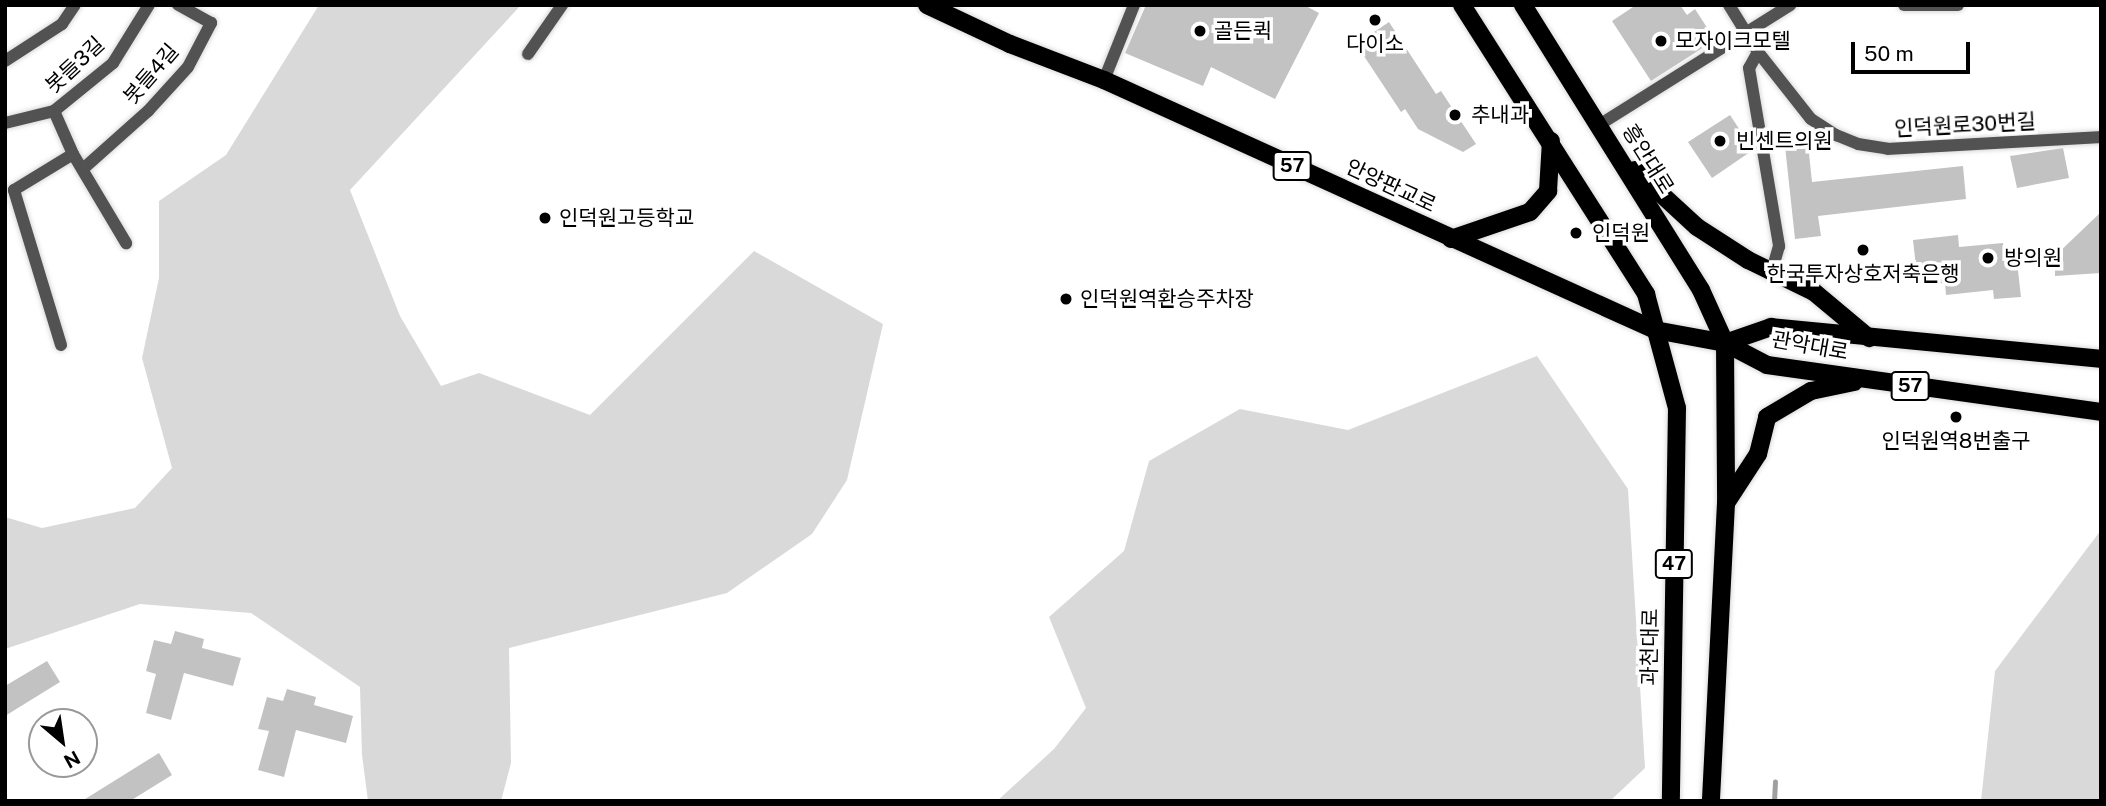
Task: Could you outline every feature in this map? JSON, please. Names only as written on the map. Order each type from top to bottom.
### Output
[{"type":"main road","name":"안양판교로","points":[[927,5],[1010,44],[1104,80],[1655,330],[1725,343]]},
{"type":"main road","name":"47","points":[[1462,5],[1646,294],[1655,330]]},
{"type":"main road","name":"흥안대로","points":[[1523,5],[1701,289],[1725,343]]},
{"type":"main road","points":[[1451,239],[1530,212],[1548,191],[1551,141]]},
{"type":"main road","points":[[1619,155],[1698,227],[1772,271],[1814,292],[1869,338]]},
{"type":"main road","name":"관악대로","points":[[1725,343],[1771,327],[2101,359]]},
{"type":"main road","name":"과천대로","points":[[1655,330],[1676,408],[1671,801]]},
{"type":"main road","name":"47","points":[[1711,801],[1726,503],[1725,343]]},
{"type":"main road","name":"관악대로","points":[[1725,343],[1767,365],[2101,412]]},
{"type":"main road","points":[[1726,503],[1758,454],[1767,417],[1811,391],[1865,379]]},
{"type":"street","points":[[5,61],[62,24],[75,5]]},
{"type":"street","name":"봇들3길","points":[[5,123],[54,111],[113,63],[149,5]]},
{"type":"street","name":"봇들4길","points":[[83,168],[148,111],[188,66],[211,23],[178,5]]},
{"type":"street","points":[[528,54],[562,5]]},
{"type":"street","points":[[1104,80],[1134,5]]},
{"type":"street","name":"인덕원로30번길","points":[[1729,5],[1758,52],[1811,119],[1836,135],[1857,144],[1888,149],[2101,137]]},
{"type":"street","points":[[1600,125],[1790,5]]},
{"type":"street","points":[[1904,5],[1958,5]]},
{"type":"street","points":[[1758,52],[1749,68],[1779,246],[1772,271]]},
{"type":"street","points":[[54,111],[73,154],[126,243]]},
{"type":"street","points":[[61,345],[14,190],[73,154]]},
{"type":"shaded area","points":[[319,5],[521,5],[350,190],[400,316],[441,386],[479,373],[590,415],[754,251],[883,324],[847,480],[812,534],[727,593],[509,648],[511,763],[501,801],[368,801],[362,755],[360,687],[251,613],[140,604],[5,649],[5,517],[42,528],[135,508],[172,468],[142,358],[159,278],[159,201],[226,155]]},
{"type":"shaded area","points":[[1537,356],[1628,489],[1645,768],[1610,801],[997,801],[1054,749],[1086,708],[1049,617],[1124,551],[1149,461],[1240,409],[1348,430]]},
{"type":"shaded area","points":[[2101,530],[2101,801],[1981,801],[1995,671]]},
{"type":"building","points":[[1146,5],[1304,5],[1319,13],[1275,99],[1211,67],[1203,86],[1125,53]]},
{"type":"building","points":[[1636,5],[1680,5],[1687,15],[1695,9],[1715,40],[1651,81],[1612,21]]},
{"type":"building","points":[[1389,22],[1436,94],[1441,91],[1476,144],[1463,152],[1418,129],[1405,109],[1401,112],[1356,44]]},
{"type":"building","points":[[1730,115],[1753,150],[1712,178],[1688,142]]},
{"type":"building","points":[[1808,144],[1812,182],[1963,166],[1966,199],[1818,216],[1821,236],[1795,239],[1785,146]]},
{"type":"building","points":[[2063,148],[2069,178],[2017,188],[2010,156]]},
{"type":"building","points":[[2101,212],[2101,273],[2055,276],[2055,256]]},
{"type":"building","points":[[1958,235],[1959,247],[2003,243],[2005,263],[2017,262],[2021,297],[1994,299],[1993,290],[1946,295],[1945,283],[1918,285],[1913,240]]},
{"type":"building","points":[[175,631],[204,639],[202,648],[241,658],[233,686],[184,673],[171,720],[146,713],[156,674],[146,671],[154,640],[171,644]]},
{"type":"building","points":[[47,661],[60,682],[5,716],[5,686]]},
{"type":"building","points":[[287,689],[316,697],[314,705],[353,716],[346,743],[296,730],[284,777],[258,770],[269,731],[258,729],[267,697],[283,701]]},
{"type":"building","points":[[159,753],[172,775],[130,801],[82,801]]},
{"type":"waterway","points":[[1774,801],[1775,782]]},
{"type":"place","name":"다이소","points":[[1375,20]]},
{"type":"place","name":"골든퀵","points":[[1200,31]]},
{"type":"place","name":"모자이크모텔","points":[[1661,41]]},
{"type":"place","name":"추내과","points":[[1455,115]]},
{"type":"place","name":"빈센트의원","points":[[1720,141]]},
{"type":"place","name":"인덕원고등학교","points":[[545,218]]},
{"type":"place","name":"인덕원","points":[[1576,233]]},
{"type":"place","name":"한국투자상호저축은행","points":[[1863,250]]},
{"type":"place","name":"방의원","points":[[1988,258]]},
{"type":"place","name":"인덕원역환승주차장","points":[[1066,299]]},
{"type":"place","name":"인덕원역8번출구","points":[[1956,417]]}]
